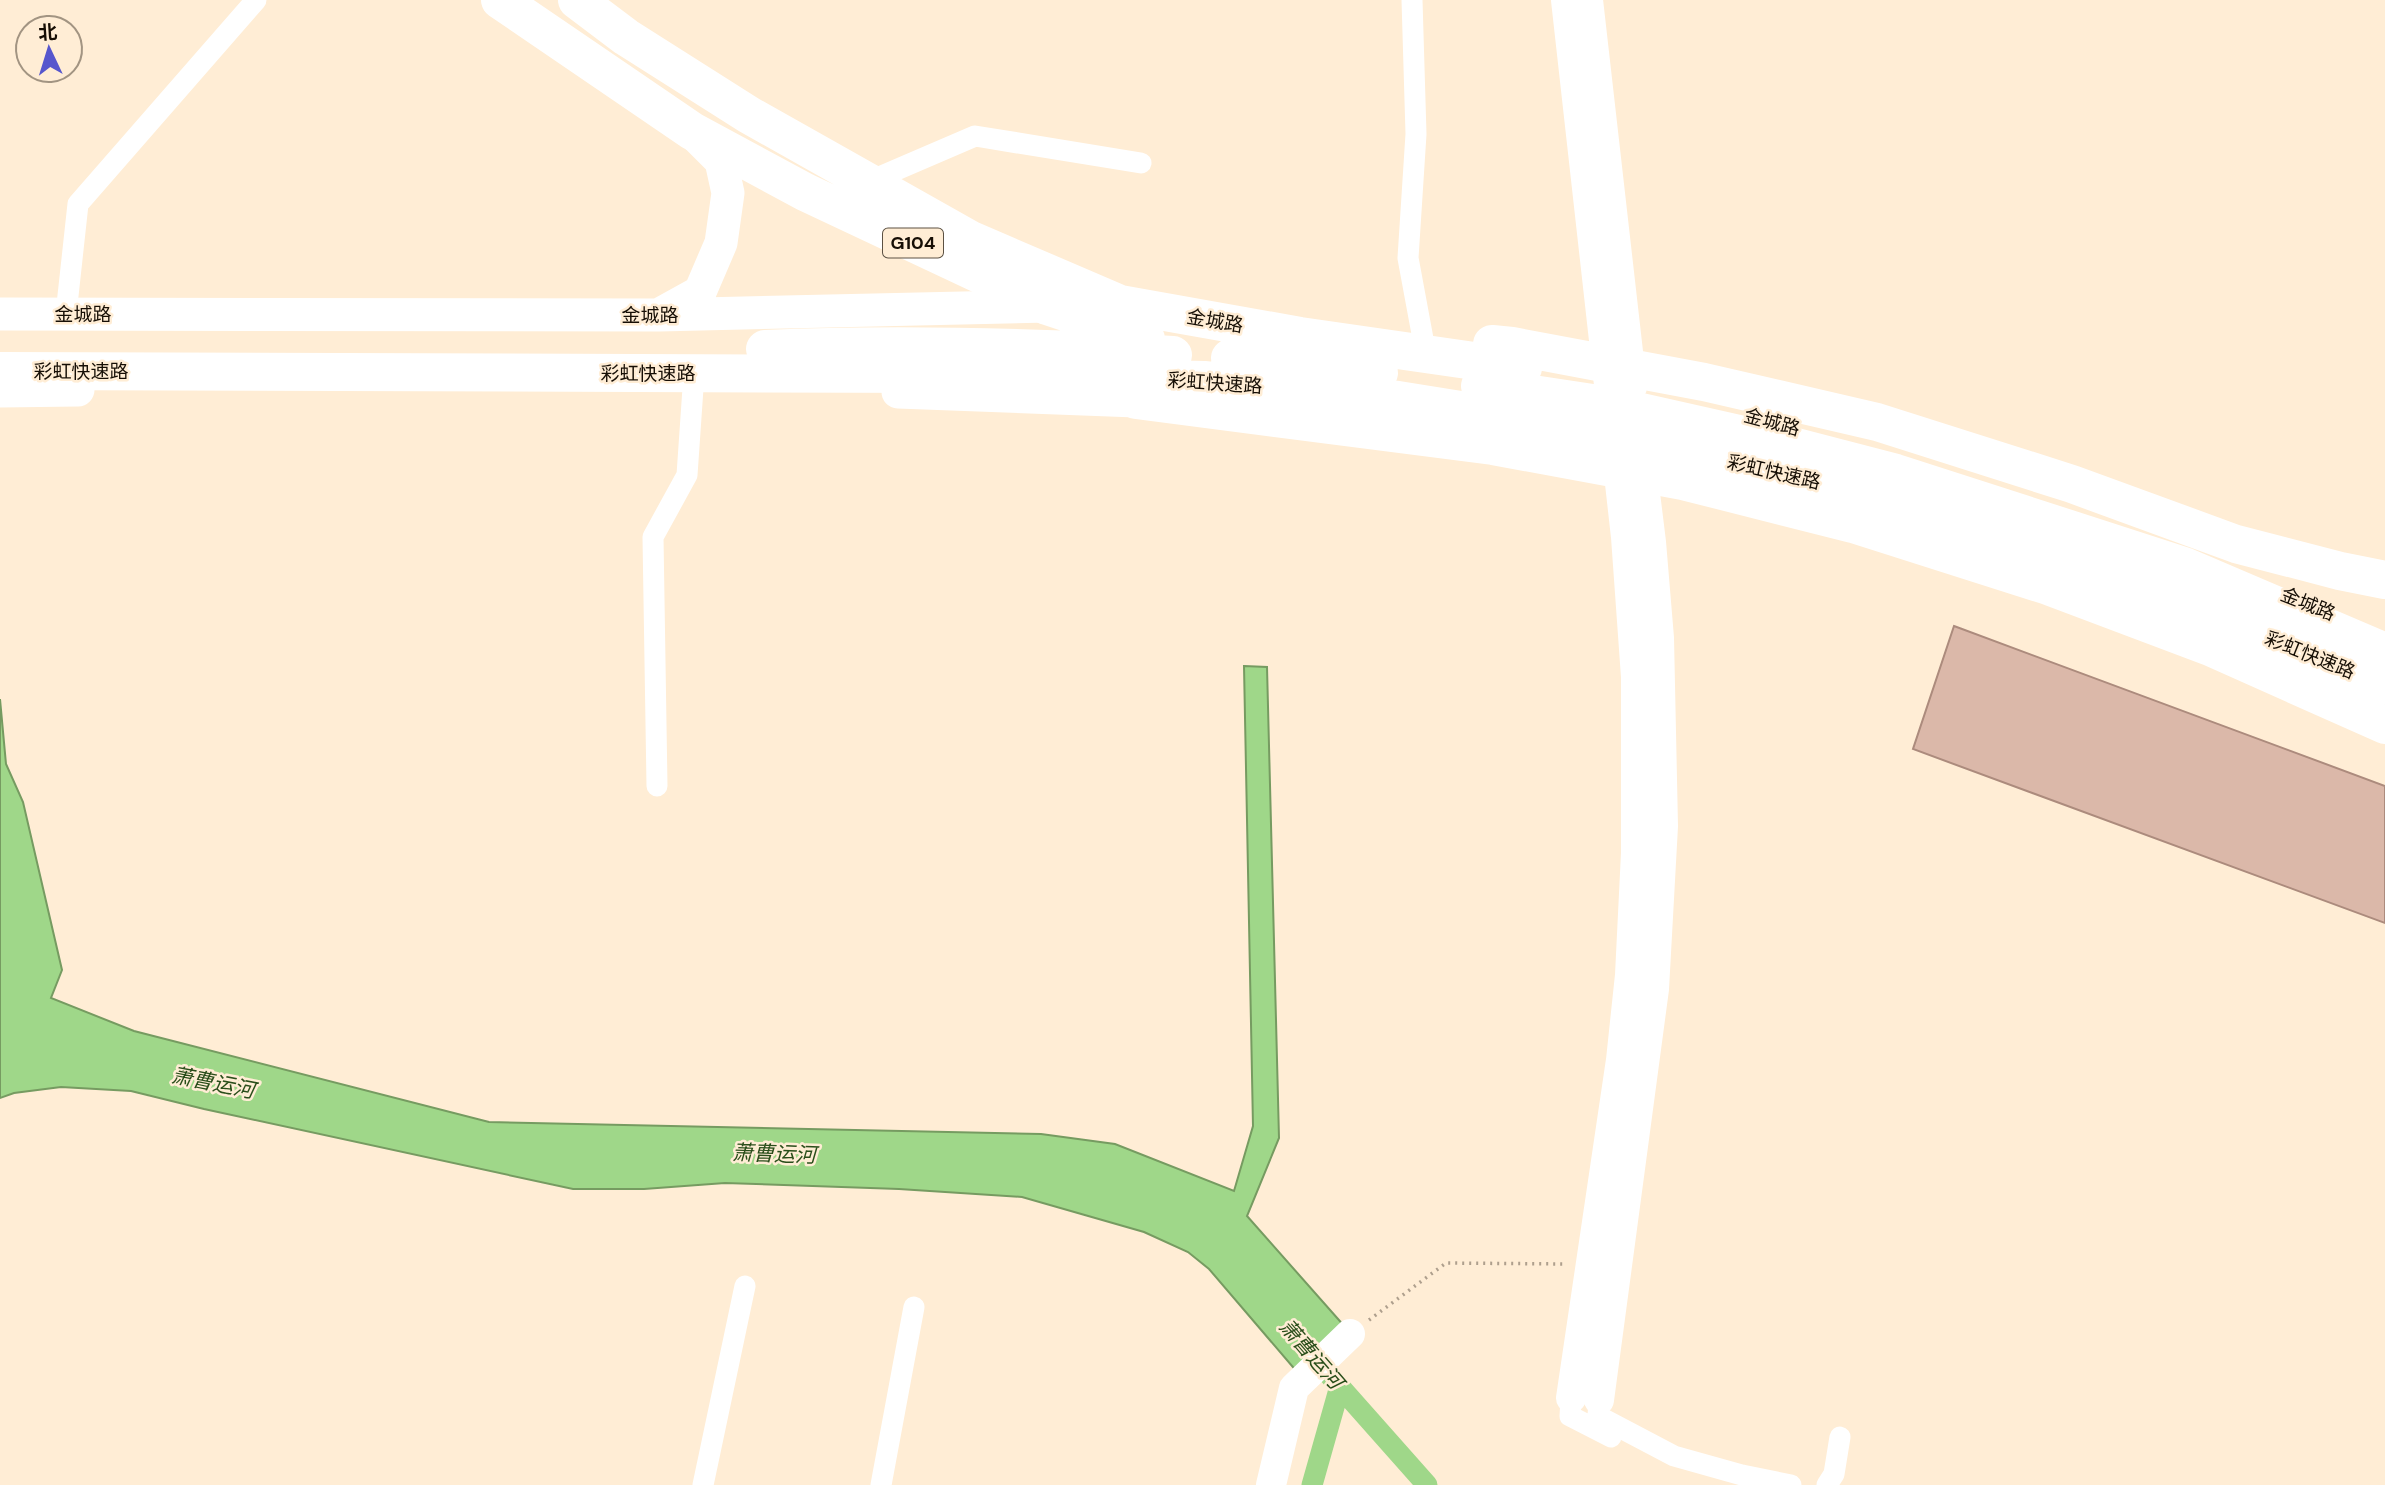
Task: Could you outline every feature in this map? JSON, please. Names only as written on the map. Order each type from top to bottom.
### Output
[{"type":"highway","name":"G104","points":[[500,0],[692,131],[805,191],[1047,306],[1362,409]]},
{"type":"highway","name":"G104","points":[[578,0],[626,37],[749,115],[971,240],[1120,304]]},
{"type":"highway","name":"金城路","points":[[1120,304],[1300,336],[1620,382],[1959,472],[2158,542],[2385,636]]},
{"type":"highway","points":[[858,345],[1055,333],[1423,339],[1526,348],[1704,382],[1877,422],[2072,484],[2236,544],[2385,580]]},
{"type":"highway","name":"彩虹快速路","points":[[0,349],[713,351],[858,345],[1098,350],[1291,362],[1456,382],[1619,407],[1884,469],[2184,566],[2385,652]]},
{"type":"highway","name":"彩虹快速路","points":[[0,371],[950,374],[1204,380],[1398,400],[1579,429],[1892,500],[2042,549],[2385,685]]},
{"type":"highway","points":[[950,374],[1493,446],[1696,484],[1853,524],[2048,586],[2210,647],[2385,725]]},
{"type":"highway","points":[[1362,409],[1629,456],[1860,511],[2049,569],[2233,643],[2385,710]]},
{"type":"main road","points":[[659,315],[700,292],[721,243],[728,193],[721,161],[692,131]]},
{"type":"main road","name":"金城路","points":[[0,313],[659,315],[1120,304]]},
{"type":"main road","points":[[0,391],[567,386],[925,393],[1362,409]]},
{"type":"street","points":[[66,314],[78,204],[256,0]]},
{"type":"street","points":[[1412,0],[1416,134],[1408,258],[1423,339]]},
{"type":"street","points":[[1566,0],[1629,456],[1636,677],[1636,853],[1630,975],[1591,1264],[1585,1399],[1598,1416],[1674,1456],[1791,1485]]},
{"type":"street","points":[[1588,0],[1620,382]]},
{"type":"street","points":[[868,182],[975,136],[1141,163]]},
{"type":"street","points":[[657,786],[653,537],[687,475],[693,388]]},
{"type":"street","points":[[1629,456],[1651,542],[1659,638],[1664,827],[1654,989],[1585,1399],[1570,1416],[1669,1468],[1734,1485]]},
{"type":"street","points":[[704,1485],[745,1286]]},
{"type":"street","points":[[881,1485],[914,1307]]},
{"type":"street","points":[[1271,1485],[1294,1388],[1350,1334]]},
{"type":"street","points":[[1827,1485],[1834,1474],[1846,1438],[1843,1485]]},
{"type":"path","points":[[1350,1334],[1446,1263],[1591,1264]]},
{"type":"water","points":[[1244,666],[1267,667],[1279,1138],[1247,1216],[1346,1328],[1298,1373],[1209,1269],[1188,1252],[1144,1232],[1022,1197],[899,1189],[725,1183],[644,1189],[573,1189],[131,1091],[61,1087],[14,1093],[0,1098],[0,699],[6,764],[23,802],[62,970],[51,998],[134,1031],[489,1122],[1041,1134],[1115,1144],[1234,1191],[1253,1126]]},
{"type":"building","points":[[1954,626],[2385,786],[2385,923],[1913,749]]},
{"type":"waterway","name":"萧曹运河","points":[[1310,1353],[1427,1485]]},
{"type":"waterway","points":[[1312,1485],[1340,1386]]}]
